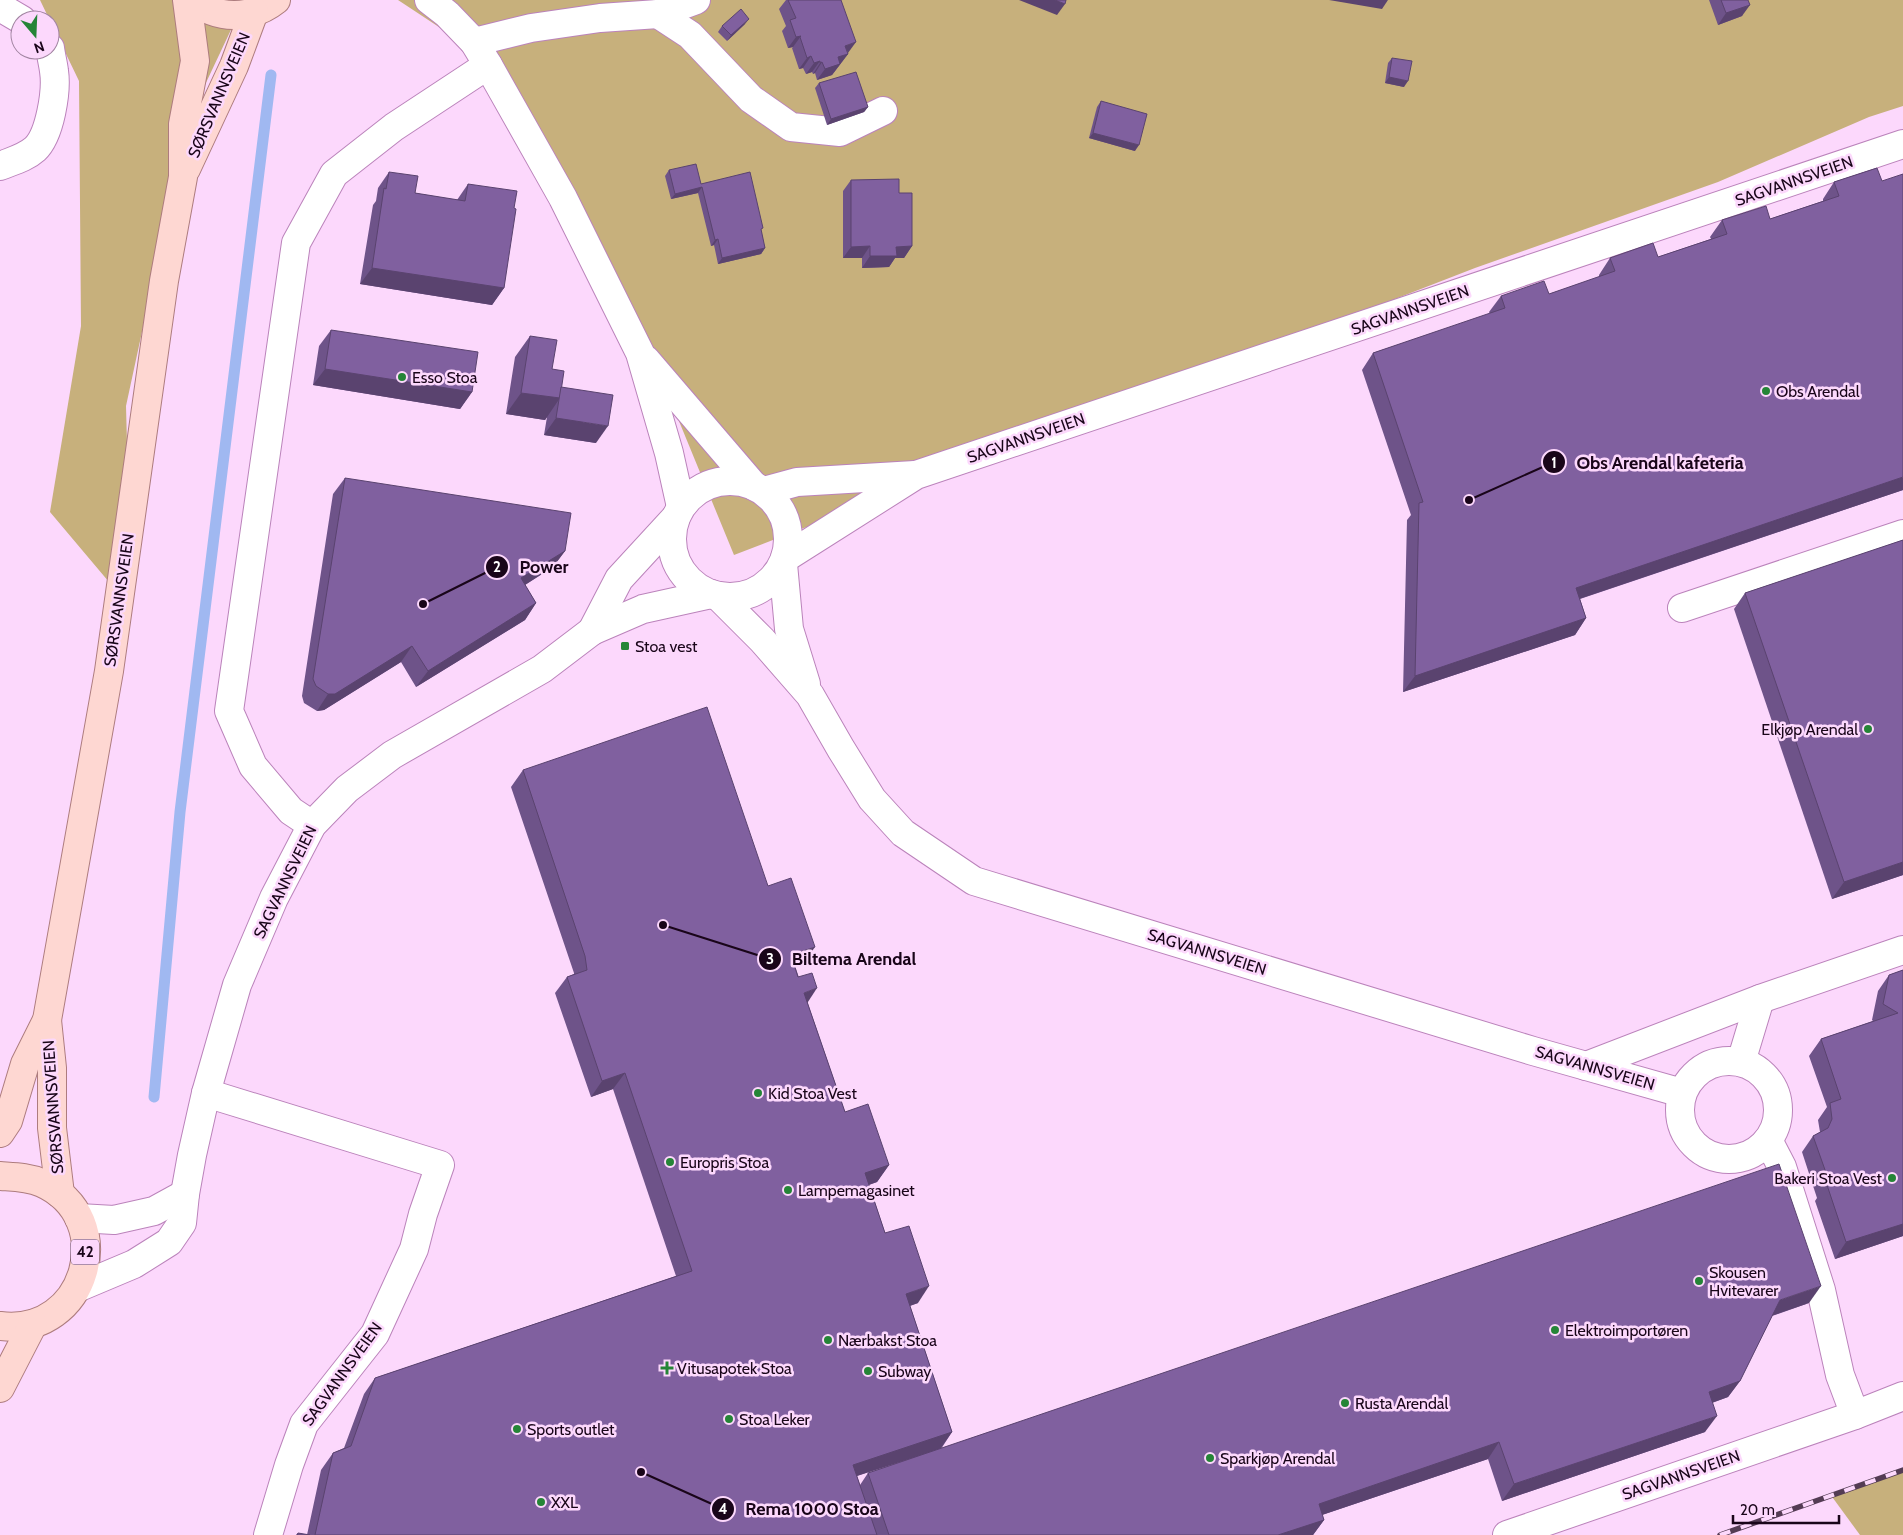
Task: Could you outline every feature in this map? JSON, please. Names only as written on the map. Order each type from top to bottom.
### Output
[{"type":"main road","name":"SØRSVANNSVEIEN","points":[[60,1194],[52,1128],[52,1068],[47,1020],[109,671],[164,281],[182,177],[183,124],[195,61],[187,0]]},
{"type":"main road","points":[[194,0],[217,13],[236,16],[265,6]]},
{"type":"main road","name":"SØRSVANNSVEIEN","points":[[182,177],[265,6]]},
{"type":"main road","name":"SØRSVANNSVEIEN","points":[[0,1133],[8,1121],[25,1064],[47,1020]]},
{"type":"main road","name":"42","points":[[0,1176],[21,1176],[42,1182],[60,1194],[79,1218],[86,1242],[85,1266],[77,1288],[65,1304],[51,1316],[33,1324],[11,1328],[0,1326]]},
{"type":"main road","points":[[0,1388],[33,1324]]},
{"type":"street","points":[[429,0],[447,14],[474,42],[488,65],[563,198],[640,353],[669,453],[679,512]]},
{"type":"street","points":[[474,42],[531,28],[600,18],[658,14],[696,0]]},
{"type":"street","points":[[658,14],[690,35],[751,99],[791,127],[840,132],[883,111]]},
{"type":"street","points":[[0,166],[20,159],[36,148],[46,131],[52,106],[55,73],[52,60]]},
{"type":"street","points":[[312,825],[291,811],[253,766],[229,711],[296,243],[334,174],[394,126],[488,65]]},
{"type":"street","name":"SAGVANNSVEIEN","points":[[810,695],[789,629],[784,561],[916,475],[1903,144]]},
{"type":"street","points":[[640,353],[759,488],[777,505],[786,521],[788,540],[784,561],[772,580],[756,592],[737,597],[714,595],[695,585],[682,571],[674,554],[672,535],[679,512],[692,495],[706,486],[722,481],[738,481],[759,488]]},
{"type":"street","name":"SAGVANNSVEIEN","points":[[759,488],[797,482],[916,475]]},
{"type":"street","name":"SAGVANNSVEIEN","points":[[592,630],[618,579],[679,512]]},
{"type":"street","points":[[1682,608],[1903,534]]},
{"type":"street","name":"SAGVANNSVEIEN","points":[[77,1288],[134,1264],[170,1242],[182,1223],[184,1194],[206,1093],[237,985],[274,898],[312,825],[347,789],[392,755],[542,669],[592,630],[643,609],[714,595],[762,640],[810,695],[872,799],[903,833],[974,881],[1586,1066],[1682,1093]]},
{"type":"street","points":[[1586,1066],[1760,999],[1903,950]]},
{"type":"street","points":[[1741,1062],[1760,999]]},
{"type":"street","points":[[1727,1060],[1741,1062],[1756,1068],[1768,1079],[1776,1094],[1778,1110],[1776,1126],[1768,1140],[1757,1150],[1743,1157],[1727,1159],[1712,1156],[1698,1149],[1688,1138],[1681,1124],[1679,1108],[1682,1093],[1689,1080],[1699,1070],[1712,1063],[1727,1060]]},
{"type":"street","name":"SAGVANNSVEIEN","points":[[206,1093],[440,1164],[423,1214],[414,1249],[375,1334],[304,1424],[289,1465],[268,1535]]},
{"type":"street","points":[[1768,1140],[1782,1168],[1821,1290],[1840,1375],[1855,1415]]},
{"type":"street","points":[[79,1218],[114,1220],[154,1211],[184,1194]]},
{"type":"street","name":"SAGVANNSVEIEN","points":[[1507,1535],[1855,1415],[1903,1396]]},
{"type":"shaded area","points":[[40,0],[245,0],[187,123],[126,406],[129,519],[109,582],[50,512],[81,326],[79,81],[60,42],[60,10],[45,10]]},
{"type":"shaded area","points":[[398,0],[1903,0],[1903,106],[1869,117],[1718,182],[1475,268],[734,555],[635,314],[501,68]]},
{"type":"shaded area","points":[[1903,1471],[1903,1535],[1860,1535],[1830,1494]]},
{"type":"building","points":[[788,0],[841,0],[856,42],[845,46],[848,54],[838,57],[840,64],[825,69],[822,62],[814,63],[811,56],[807,58],[801,36],[796,37],[790,20],[796,18]]},
{"type":"building","points":[[1055,0],[1066,0],[1065,4]]},
{"type":"building","points":[[1721,0],[1748,0],[1750,5],[1726,13]]},
{"type":"building","points":[[741,9],[749,19],[731,35],[722,26]]},
{"type":"building","points":[[1392,58],[1412,61],[1408,81],[1389,77]]},
{"type":"building","points":[[856,72],[868,107],[831,119],[819,83]]},
{"type":"building","points":[[1101,101],[1147,114],[1139,145],[1093,133]]},
{"type":"building","points":[[696,164],[701,184],[750,172],[763,228],[761,229],[765,248],[722,258],[718,239],[715,240],[702,187],[675,194],[669,170]]},
{"type":"building","points":[[1877,168],[1882,181],[1903,174],[1903,477],[1576,588],[1586,618],[1415,676],[1419,503],[1423,502],[1373,353],[1505,308],[1501,296],[1544,281],[1549,294],[1615,271],[1610,258],[1653,243],[1658,257],[1727,234],[1722,220],[1766,206],[1770,219],[1839,196],[1834,182]]},
{"type":"building","points":[[389,172],[418,176],[415,193],[465,201],[468,184],[517,191],[504,288],[372,268],[384,188],[386,189]]},
{"type":"building","points":[[899,179],[899,193],[912,193],[912,246],[896,247],[897,256],[870,256],[870,246],[851,247],[851,180]]},
{"type":"building","points":[[331,330],[478,352],[472,392],[325,369]]},
{"type":"building","points":[[530,336],[557,340],[552,369],[564,371],[560,398],[521,393]]},
{"type":"building","points":[[561,387],[613,395],[608,426],[556,418]]},
{"type":"building","points":[[345,478],[571,513],[565,551],[521,578],[536,603],[428,671],[412,646],[335,694],[328,694],[316,686],[313,679]]},
{"type":"building","points":[[1903,540],[1903,862],[1844,882],[1745,593]]},
{"type":"building","points":[[707,707],[768,886],[791,878],[815,947],[791,955],[798,977],[812,973],[817,988],[804,993],[845,1112],[868,1104],[889,1165],[865,1173],[885,1233],[909,1226],[929,1286],[906,1294],[952,1432],[853,1465],[877,1535],[315,1535],[333,1453],[351,1446],[375,1378],[692,1271],[625,1073],[602,1081],[567,977],[587,970],[585,956],[523,770]]},
{"type":"building","points":[[1903,970],[1903,1224],[1846,1242],[1827,1185],[1830,1184],[1813,1136],[1828,1128],[1832,1119],[1830,1103],[1841,1099],[1821,1039],[1898,1013],[1883,1004],[1889,975]]},
{"type":"building","points":[[1779,1164],[1821,1286],[1780,1300],[1740,1381],[1709,1392],[1717,1416],[1514,1484],[1499,1442],[1319,1504],[1324,1520],[1278,1535],[889,1535],[868,1473]]},
{"type":"waterway","points":[[154,1097],[180,812],[271,75]]},
{"type":"railway","points":[[1720,1535],[1903,1470]]},
{"type":"place","name":"Esso Stoa","points":[[402,377]]},
{"type":"place","name":"Obs Arendal","points":[[1766,391]]},
{"type":"place","name":"Obs Arendal kafeteria","points":[[1469,500]]},
{"type":"place","name":"Power","points":[[423,604]]},
{"type":"place","name":"Stoa vest","points":[[625,646]]},
{"type":"place","name":"Elkjøp Arendal","points":[[1868,729]]},
{"type":"place","name":"Biltema Arendal","points":[[663,925]]},
{"type":"place","name":"Kid Stoa Vest","points":[[758,1093]]},
{"type":"place","name":"Europris Stoa","points":[[670,1162]]},
{"type":"place","name":"Bakeri Stoa Vest","points":[[1892,1178]]},
{"type":"place","name":"Lampemagasinet","points":[[788,1190]]},
{"type":"place","name":"Skousen Hvitevarer","points":[[1699,1281]]},
{"type":"place","name":"Elektroimportøren","points":[[1555,1330]]},
{"type":"place","name":"Nærbakst Stoa","points":[[828,1340]]},
{"type":"place","name":"Vitusapotek Stoa","points":[[667,1368]]},
{"type":"place","name":"Subway","points":[[868,1371]]},
{"type":"place","name":"Rusta Arendal","points":[[1345,1403]]},
{"type":"place","name":"Stoa Leker","points":[[729,1419]]},
{"type":"place","name":"Sports outlet","points":[[517,1429]]},
{"type":"place","name":"Sparkjøp Arendal","points":[[1210,1458]]},
{"type":"place","name":"Rema 1000 Stoa","points":[[641,1472]]},
{"type":"place","name":"XXL","points":[[541,1502]]}]
